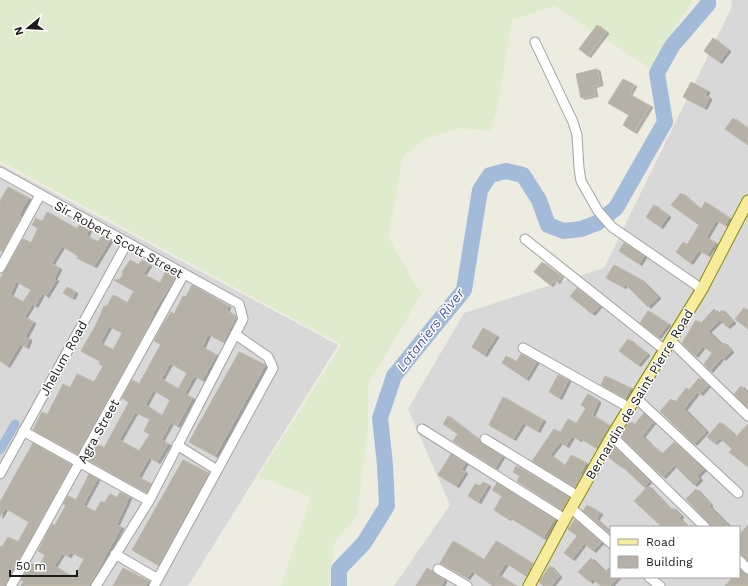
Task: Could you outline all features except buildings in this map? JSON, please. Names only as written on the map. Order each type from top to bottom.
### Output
[{"type":"main road","name":"Bernardin de Saint Pierre Road","points":[[534,584],[564,519],[612,436],[669,346],[702,289],[748,201]]},
{"type":"street","points":[[535,42],[573,122],[577,135],[578,168],[581,181],[598,212],[612,227],[702,289]]},
{"type":"street","name":"Sir Robert Scott Street","points":[[0,172],[239,304],[243,319],[235,334]]},
{"type":"street","points":[[0,268],[40,195]]},
{"type":"street","points":[[525,239],[669,346],[748,416]]},
{"type":"street","name":"Jhelum Road","points":[[0,474],[127,243]]},
{"type":"street","name":"Agra Street","points":[[11,586],[184,274]]},
{"type":"street","points":[[96,586],[115,554],[149,501],[176,445],[235,334],[268,357],[273,368],[156,582],[115,554]]},
{"type":"street","points":[[523,348],[630,408]]},
{"type":"street","points":[[636,398],[738,493]]},
{"type":"street","points":[[422,429],[564,519]]},
{"type":"street","points":[[24,431],[80,464],[149,501]]},
{"type":"street","points":[[612,436],[704,526]]},
{"type":"street","points":[[485,439],[578,496]]},
{"type":"street","points":[[176,445],[217,470]]},
{"type":"street","points":[[571,508],[610,542]]},
{"type":"street","points":[[740,561],[748,569]]},
{"type":"street","points":[[438,569],[467,586]]},
{"type":"street","points":[[650,578],[660,586]]},
{"type":"shaded area","points":[[732,0],[748,0],[748,586],[394,586],[450,505],[408,409],[464,313],[604,268],[731,9]]},
{"type":"shaded area","points":[[0,164],[338,345],[188,586],[0,586]]},
{"type":"green space","points":[[0,0],[693,0],[650,68],[555,6],[512,20],[497,110],[490,131],[461,128],[427,138],[403,156],[388,237],[421,294],[368,385],[368,426],[357,515],[334,543],[329,586],[281,586],[311,497],[258,476],[342,345],[0,161]]},
{"type":"waterway","name":"Lataniers River","points":[[339,586],[339,569],[364,543],[387,506],[385,465],[380,418],[394,376],[464,290],[480,190],[490,175],[506,171],[523,175],[539,200],[548,225],[564,231],[581,229],[597,223],[616,208],[665,122],[657,73],[672,46],[708,4],[708,0]]},
{"type":"waterway","points":[[0,450],[15,424]]}]
